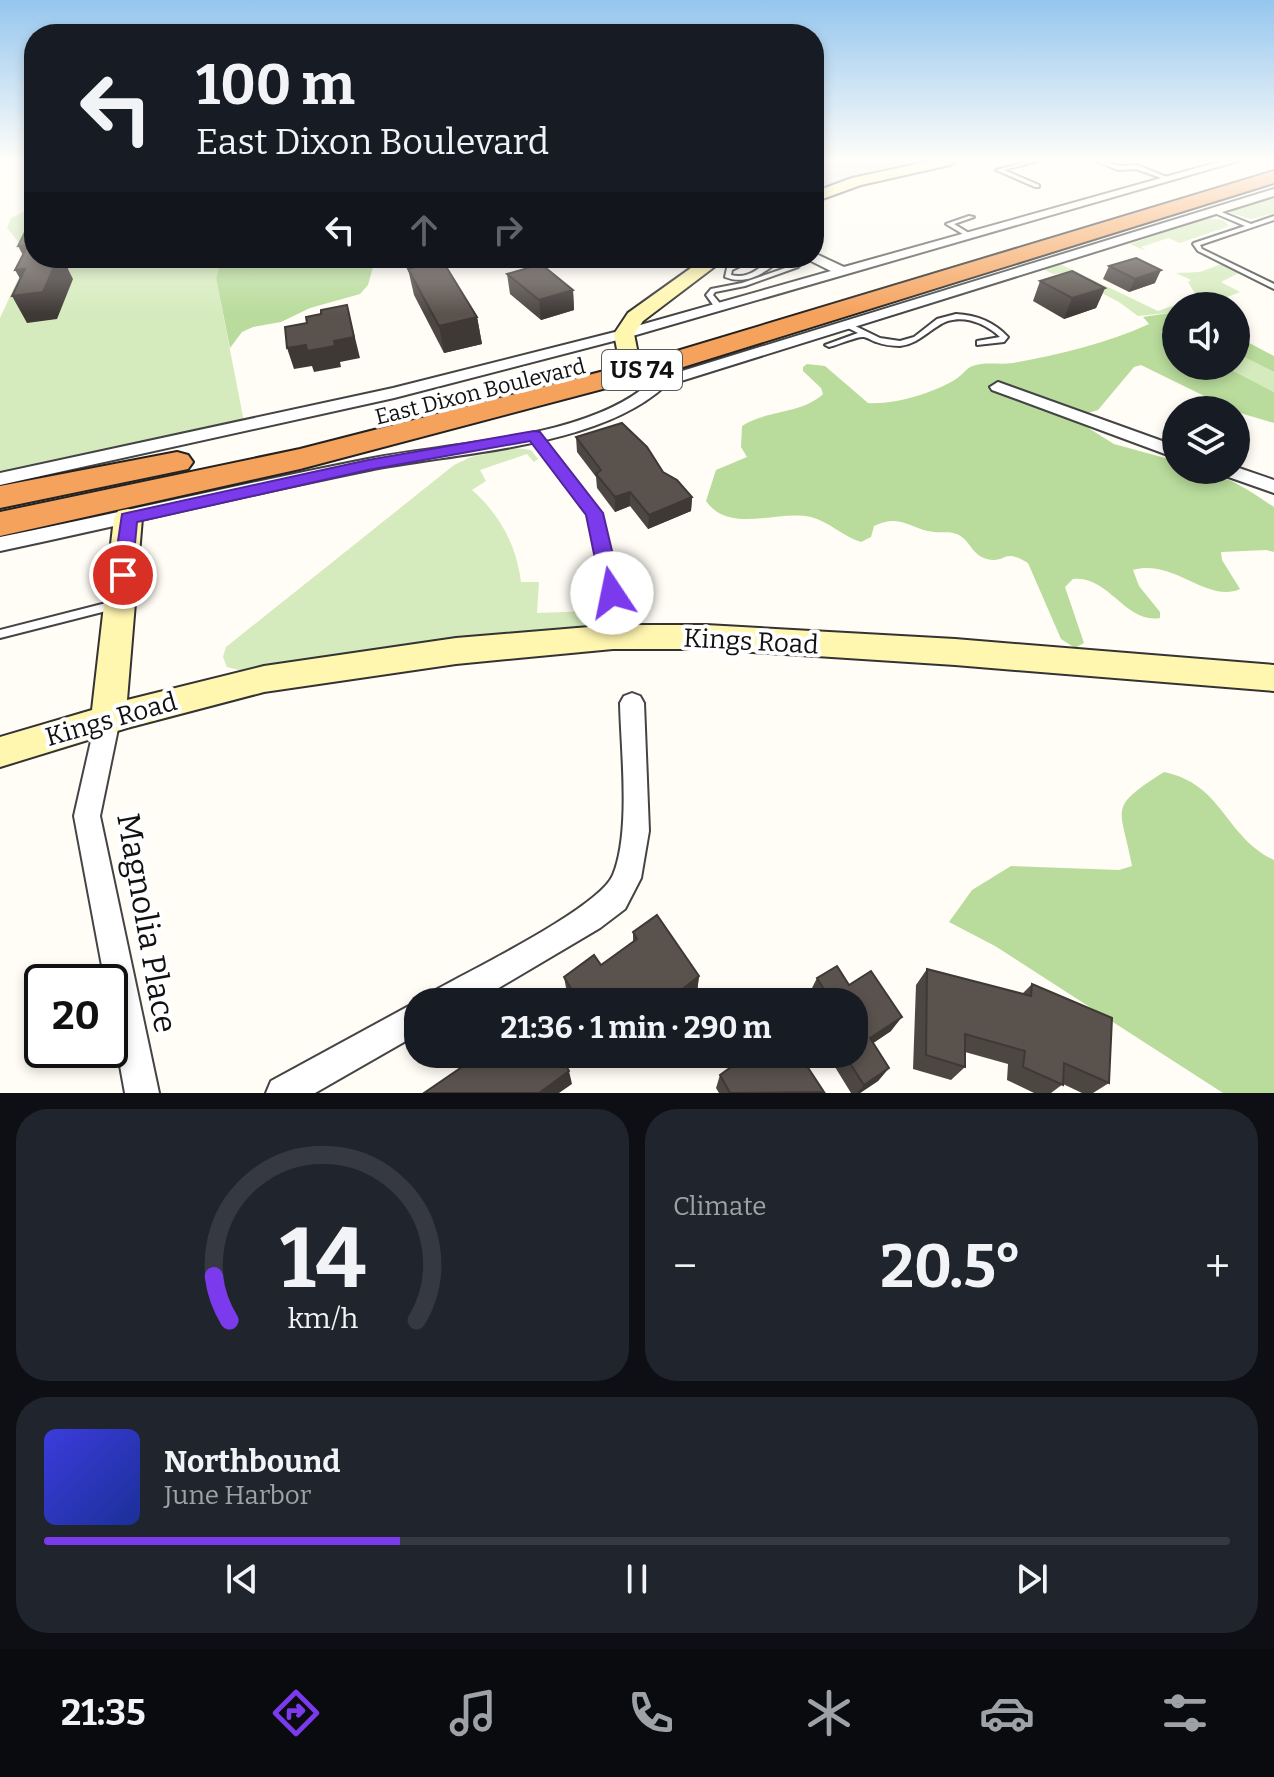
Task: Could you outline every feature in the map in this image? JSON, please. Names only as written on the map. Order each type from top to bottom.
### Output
[{"type":"highway","name":"East Dixon Boulevard","points":[[0,497],[159,466],[399,412],[843,281],[1091,212]]},
{"type":"highway","name":"East Dixon Boulevard","points":[[0,524],[191,484],[454,419],[658,374],[1165,212]]},
{"type":"highway","points":[[658,374],[656,356],[666,350],[836,297],[843,281]]},
{"type":"highway","points":[[454,419],[479,406],[617,366],[627,360],[626,344]]},
{"type":"street","name":"East Dixon Boulevard","points":[[0,479],[626,344],[719,307],[843,281],[970,236],[1054,212]]},
{"type":"street","name":"East Dixon Boulevard","points":[[0,544],[368,465],[534,436],[626,407],[650,393],[658,374],[849,325],[1211,212]]},
{"type":"street","points":[[824,265],[843,281]]},
{"type":"street","points":[[626,344],[635,317],[703,268]]},
{"type":"street","points":[[998,387],[1162,447]]},
{"type":"street","points":[[1250,478],[1274,487]]},
{"type":"street","points":[[108,719],[128,518]]},
{"type":"street","name":"Kings Road","points":[[0,752],[209,691],[278,677],[456,651],[613,637],[706,637],[908,649],[1274,678]]},
{"type":"street","points":[[469,988],[590,918],[615,899],[627,878],[636,831],[632,703]]},
{"type":"street","name":"Magnolia Place","points":[[108,719],[87,816],[142,1093]]},
{"type":"street","points":[[283,1093],[404,1025]]},
{"type":"lane","points":[[1216,212],[1251,226]]},
{"type":"lane","points":[[970,236],[949,224],[971,217]]},
{"type":"lane","points":[[1274,218],[1197,243],[1196,247],[1274,287]]},
{"type":"lane","points":[[731,268],[727,276],[736,280],[763,268]]},
{"type":"lane","points":[[719,307],[709,295],[713,290],[753,282],[791,268]]},
{"type":"lane","points":[[849,325],[863,334],[889,343],[904,343],[913,341],[940,321],[959,316],[989,324],[1004,337],[980,343]]},
{"type":"lane","points":[[829,345],[863,334]]},
{"type":"lane","points":[[534,436],[594,513],[612,593]]},
{"type":"lane","points":[[0,634],[120,603]]},
{"type":"green space","points":[[24,212],[24,249],[7,228],[11,218]]},
{"type":"green space","points":[[1231,212],[1274,212],[1251,219]]},
{"type":"green space","points":[[1206,218],[1223,220],[1229,226],[1180,243],[1168,238],[1141,247],[1146,251],[1130,244]]},
{"type":"green space","points":[[24,257],[24,268],[219,268],[216,278],[245,427],[0,479],[0,318],[22,270]]},
{"type":"green space","points":[[1224,263],[1241,272],[1221,282],[1240,292],[1194,292],[1188,282],[1191,280],[1176,273],[1200,272]]},
{"type":"green space","points":[[1056,264],[1062,265],[1158,311],[1162,310],[1162,313],[1138,316],[1119,302],[1063,273],[1053,274],[1045,270]]},
{"type":"green space","points":[[219,268],[373,268],[368,285],[360,294],[310,308],[281,322],[253,327],[242,332],[230,348],[216,278]]},
{"type":"green space","points":[[1162,314],[1162,375],[1141,365],[1134,367],[1098,410],[1081,415],[1077,421],[1114,444],[1162,457],[1162,484],[1236,484],[1274,507],[1274,552],[1221,552],[1222,560],[1240,589],[1215,591],[1162,570],[1133,570],[1139,586],[1160,612],[1160,618],[1148,618],[1137,614],[1097,584],[1073,579],[1065,587],[1084,643],[1075,648],[1061,639],[1028,563],[1020,558],[987,559],[978,555],[959,535],[925,530],[899,521],[874,526],[871,537],[861,542],[811,517],[741,519],[716,511],[706,501],[716,470],[747,457],[741,447],[742,426],[805,405],[823,394],[821,388],[803,371],[807,364],[825,366],[868,403],[890,402],[937,389],[973,366],[1013,363],[1117,337],[1149,324],[1143,317]]},
{"type":"green space","points":[[1250,343],[1274,356],[1274,372],[1250,360]]},
{"type":"green space","points":[[1250,360],[1274,372],[1274,392],[1250,380]]},
{"type":"green space","points":[[1172,380],[1250,380],[1274,392],[1274,423],[1250,416],[1250,396],[1204,396]]},
{"type":"green space","points":[[515,448],[531,450],[538,459],[534,462],[527,454],[480,470],[486,481],[472,490],[505,531],[521,582],[539,582],[537,613],[590,611],[591,598],[601,597],[599,614],[591,624],[580,630],[243,671],[227,667],[223,657],[226,647],[454,465],[471,457]]},
{"type":"green space","points":[[1164,772],[1199,787],[1244,838],[1274,860],[1274,1093],[1223,1093],[995,946],[949,922],[972,890],[1011,866],[1119,870],[1132,866],[1122,810],[1133,794]]},
{"type":"building","points":[[24,253],[24,268],[54,268],[43,292],[12,296],[25,269],[15,270]]},
{"type":"building","points":[[1136,258],[1161,270],[1135,279],[1109,266]]},
{"type":"building","points":[[447,268],[477,317],[439,326],[408,269]]},
{"type":"building","points":[[527,268],[546,268],[573,290],[539,300],[507,274]]},
{"type":"building","points":[[1072,271],[1105,288],[1072,298],[1040,281]]},
{"type":"building","points":[[347,305],[354,337],[334,341],[335,346],[307,351],[306,345],[287,348],[285,327],[307,323],[306,317],[321,314],[321,310]]},
{"type":"building","points":[[622,423],[647,447],[663,472],[677,480],[692,497],[649,515],[630,492],[615,497],[596,474],[601,470],[576,437]]},
{"type":"building","points":[[657,915],[699,976],[684,988],[571,988],[564,977],[594,955],[601,965],[637,939],[633,932]]},
{"type":"building","points":[[837,966],[849,985],[871,971],[902,1017],[870,1038],[889,1068],[864,1085],[853,1068],[868,1068],[868,988],[823,988],[817,978]]},
{"type":"building","points":[[927,969],[1031,996],[1032,984],[1112,1018],[1109,1083],[1064,1063],[1063,1085],[1023,1067],[1025,1051],[965,1034],[965,1067],[926,1055]]},
{"type":"building","points":[[461,1068],[567,1068],[569,1071],[539,1093],[424,1093]]},
{"type":"building","points":[[730,1068],[808,1068],[824,1092],[730,1093],[720,1075]]},
{"type":"route","points":[[123,575],[128,518],[368,465],[534,436],[598,521],[612,593]]}]
